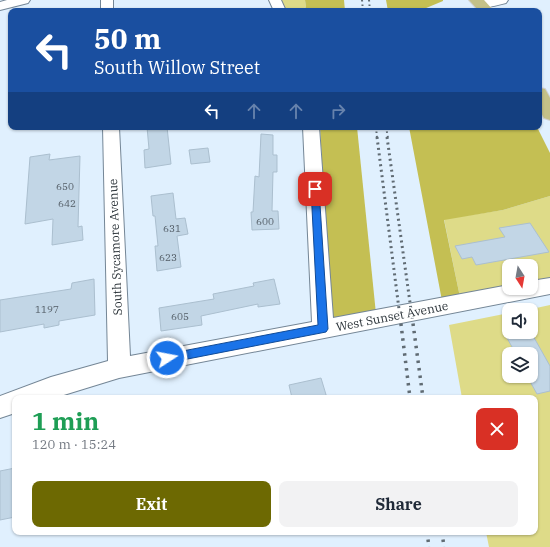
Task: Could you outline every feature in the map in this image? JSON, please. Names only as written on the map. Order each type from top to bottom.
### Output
[{"type":"main road","points":[[542,99],[550,114]]},
{"type":"street","points":[[0,6],[23,0]]},
{"type":"street","points":[[481,5],[502,0]]},
{"type":"street","name":"South Sycamore Avenue","points":[[111,130],[118,368]]},
{"type":"street","points":[[311,130],[323,329]]},
{"type":"street","name":"West Sunset Avenue","points":[[32,395],[118,368],[550,286]]},
{"type":"street","points":[[0,407],[12,403]]},
{"type":"shaded area","points":[[281,0],[305,0],[305,8],[284,8]]},
{"type":"shaded area","points":[[305,0],[344,0],[345,8],[305,8]]},
{"type":"shaded area","points":[[386,0],[443,0],[426,8],[387,8]]},
{"type":"shaded area","points":[[320,130],[357,130],[376,314],[331,322]]},
{"type":"shaded area","points":[[410,130],[538,130],[550,153],[550,196],[503,210],[444,220],[461,302],[443,306]]},
{"type":"shaded area","points":[[550,196],[550,286],[538,288],[538,259],[502,259],[502,295],[461,302],[444,219],[503,210]]},
{"type":"shaded area","points":[[550,305],[550,547],[489,547],[487,535],[538,535],[538,395],[461,395],[449,325],[502,314],[502,339],[538,339],[538,308]]},
{"type":"building","points":[[147,130],[167,130],[171,164],[145,168],[144,150],[149,149]]},
{"type":"building","points":[[261,134],[273,135],[273,155],[277,155],[277,172],[273,172],[272,211],[278,211],[279,229],[252,230],[251,212],[253,212],[255,176],[259,177]]},
{"type":"building","points":[[208,148],[210,162],[191,164],[189,150]]},
{"type":"building","points":[[50,154],[49,160],[80,156],[78,227],[82,226],[83,240],[52,245],[53,219],[25,224],[30,157]]},
{"type":"building","points":[[173,193],[176,219],[185,218],[188,234],[177,236],[181,267],[157,271],[155,246],[158,246],[151,196]]},
{"type":"building","points":[[530,223],[549,252],[502,259],[502,260],[476,265],[472,257],[462,259],[455,246],[505,237],[499,228]]},
{"type":"building","points":[[94,279],[95,315],[59,321],[59,325],[44,328],[44,324],[0,332],[0,300],[71,289],[72,283]]},
{"type":"building","points":[[274,279],[280,304],[258,307],[258,304],[201,316],[202,325],[161,331],[159,308],[214,299],[213,294],[254,286],[253,283]]},
{"type":"building","points":[[508,339],[535,339],[550,366],[550,391],[537,394],[531,383],[538,383],[538,347],[512,347]]},
{"type":"building","points":[[321,378],[326,395],[291,395],[289,385]]},
{"type":"building","points":[[12,469],[12,518],[0,520],[0,471]]},
{"type":"railway","points":[[362,0],[363,8]]},
{"type":"railway","points":[[369,0],[370,8]]},
{"type":"railway","points":[[376,130],[377,138]]},
{"type":"railway","points":[[387,130],[388,138]]},
{"type":"railway","points":[[377,137],[400,317]]},
{"type":"railway","points":[[387,137],[412,317]]},
{"type":"railway","points":[[400,316],[410,395]]},
{"type":"railway","points":[[412,316],[423,395]]},
{"type":"railway","points":[[427,535],[429,547]]},
{"type":"railway","points":[[442,535],[444,547]]},
{"type":"route","points":[[167,358],[323,329],[315,189]]}]
